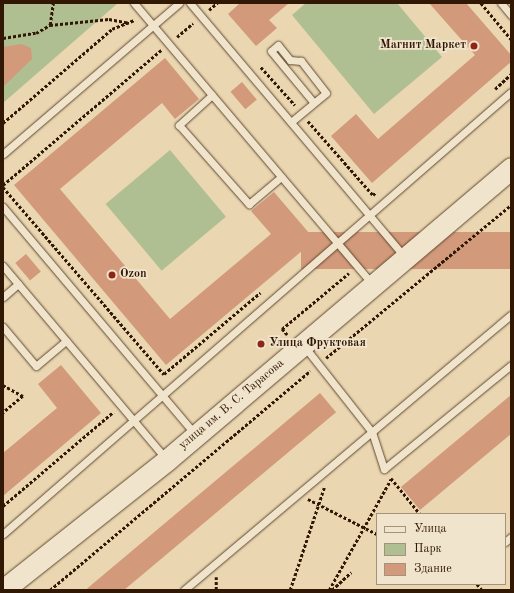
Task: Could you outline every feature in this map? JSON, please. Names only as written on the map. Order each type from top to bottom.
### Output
[{"type":"main road","name":"улица им. В. С. Тарасова","points":[[3,590],[167,460],[511,168]]},
{"type":"lane","points":[[134,3],[150,28],[166,47],[212,95],[281,177],[335,245],[373,285]]},
{"type":"lane","points":[[3,154],[178,3]]},
{"type":"lane","points":[[190,3],[405,258]]},
{"type":"lane","points":[[501,3],[511,15]]},
{"type":"lane","points":[[291,122],[302,113],[314,103],[326,93],[301,61],[290,60],[278,45],[271,51],[314,103]]},
{"type":"lane","points":[[3,534],[135,422],[511,92]]},
{"type":"lane","points":[[212,95],[179,125],[249,204],[281,177]]},
{"type":"lane","points":[[3,207],[196,435]]},
{"type":"lane","points":[[3,266],[167,460]]},
{"type":"lane","points":[[3,297],[18,284]]},
{"type":"lane","points":[[184,590],[511,315]]},
{"type":"lane","points":[[3,327],[36,366],[66,341]]},
{"type":"lane","points":[[300,346],[319,364],[372,432],[384,468],[511,365]]},
{"type":"path","points":[[50,25],[53,3]]},
{"type":"path","points":[[206,3],[216,14]]},
{"type":"path","points":[[217,3],[3,186],[164,374],[265,289]]},
{"type":"path","points":[[480,3],[511,39]]},
{"type":"path","points":[[3,123],[112,28],[130,23],[137,16],[150,28],[166,47],[168,55]]},
{"type":"path","points":[[3,38],[36,32],[50,25],[108,19],[130,23]]},
{"type":"path","points":[[256,61],[373,195],[379,190]]},
{"type":"path","points":[[493,90],[511,74]]},
{"type":"path","points":[[50,590],[319,364],[511,206]]},
{"type":"path","points":[[300,346],[282,329],[352,270],[335,245]]},
{"type":"path","points":[[3,385],[23,396],[3,413]]},
{"type":"path","points":[[3,506],[113,412],[108,407]]},
{"type":"path","points":[[290,590],[330,467]]},
{"type":"path","points":[[384,468],[419,513]]},
{"type":"path","points":[[331,590],[392,478]]},
{"type":"path","points":[[299,493],[318,505],[376,533]]},
{"type":"path","points":[[331,590],[351,572]]},
{"type":"green space","points":[[3,3],[118,3],[3,103]]},
{"type":"green space","points":[[306,3],[397,3],[442,57],[374,114],[292,15]]},
{"type":"green space","points":[[170,150],[226,217],[162,271],[106,204]]},
{"type":"building","points":[[240,3],[289,3],[269,20],[277,28],[256,46],[228,14]]},
{"type":"building","points":[[429,3],[466,3],[511,55],[511,62],[372,183],[331,136],[356,114],[378,139],[475,55]]},
{"type":"building","points":[[21,44],[31,48],[32,59],[3,87],[3,47]]},
{"type":"building","points":[[165,58],[199,99],[175,119],[162,103],[60,189],[170,319],[271,234],[251,211],[274,192],[315,240],[166,365],[14,185]]},
{"type":"building","points":[[242,82],[257,100],[245,109],[231,92]]},
{"type":"building","points":[[301,232],[511,232],[511,269],[301,269]]},
{"type":"building","points":[[26,254],[41,272],[30,281],[15,263]]},
{"type":"building","points":[[61,365],[101,413],[3,496],[3,453],[57,408],[38,384]]},
{"type":"building","points":[[320,393],[336,412],[124,590],[88,590],[87,588]]},
{"type":"building","points":[[511,395],[511,434],[420,510],[401,487]]},
{"type":"place","name":"Магнит Маркет","points":[[474,46]]},
{"type":"place","name":"Ozon","points":[[112,275]]},
{"type":"place","name":"Улица Фруктовая","points":[[261,344]]}]
